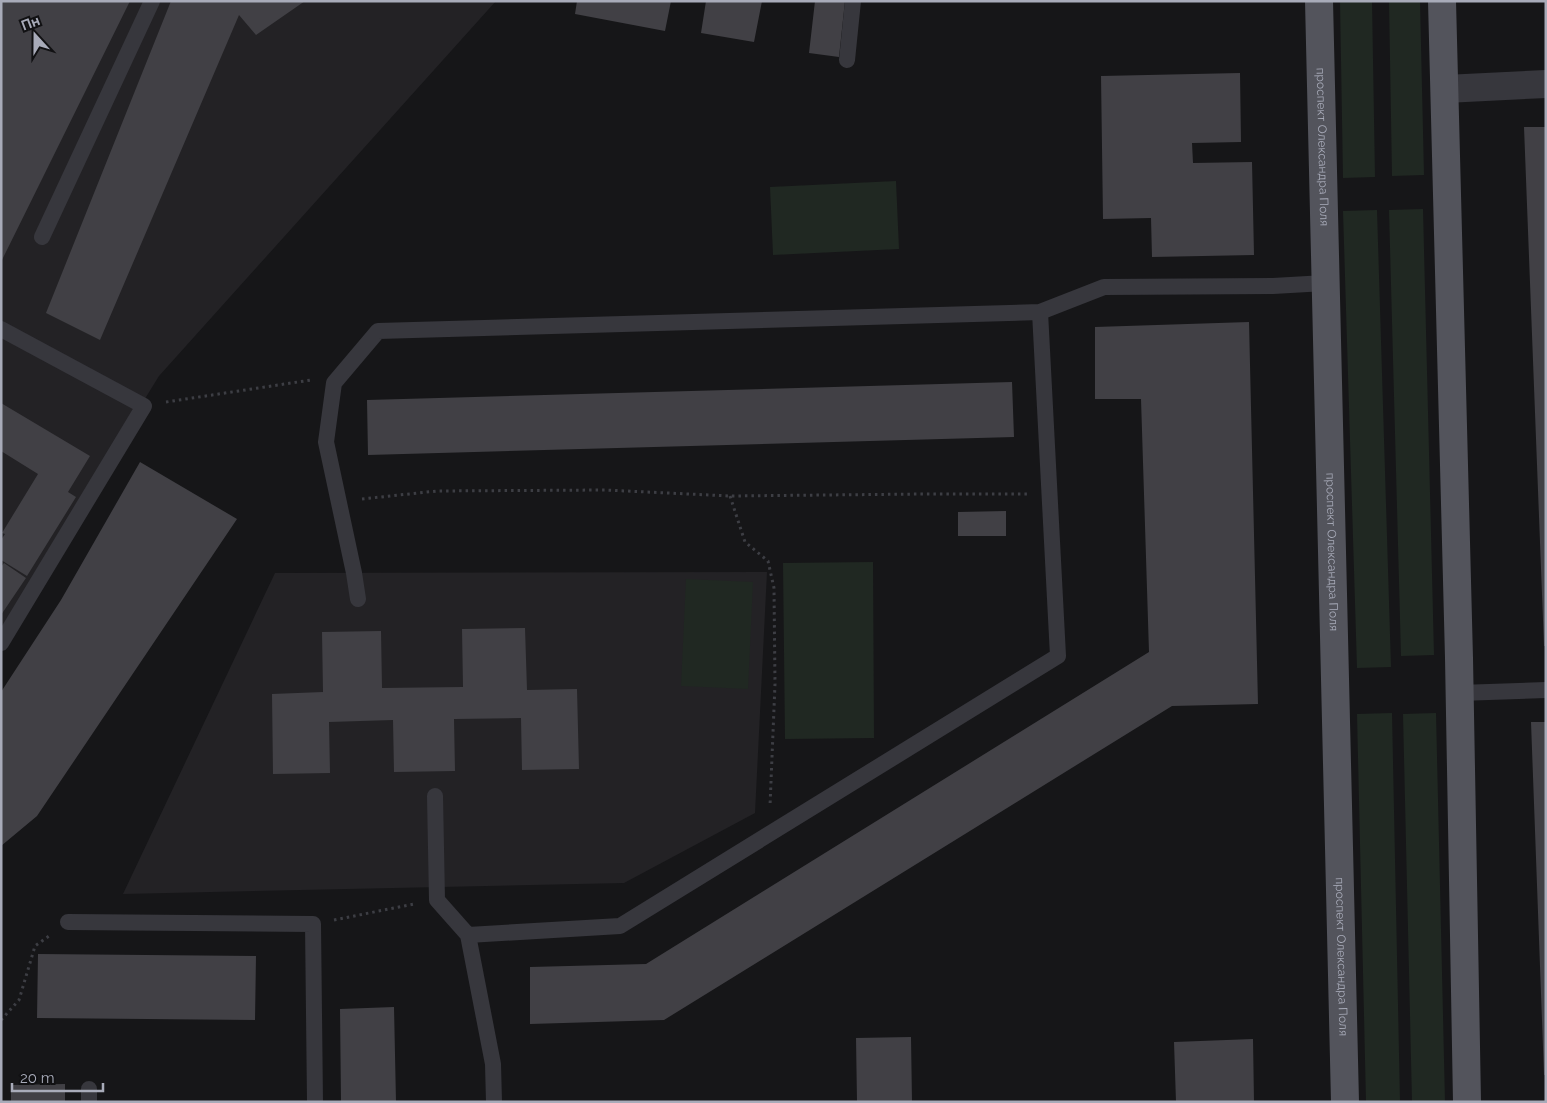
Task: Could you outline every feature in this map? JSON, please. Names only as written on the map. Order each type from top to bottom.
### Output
[{"type":"main road","name":"проспект Олександра Поля","points":[[1319,1],[1346,1102]]},
{"type":"main road","points":[[1442,1],[1467,1102]]},
{"type":"street","points":[[1444,89],[1546,84]]},
{"type":"lane","points":[[42,237],[152,1]]},
{"type":"lane","points":[[847,60],[854,1]]},
{"type":"lane","points":[[358,600],[326,442],[334,384],[378,330],[1040,312],[1104,287],[1273,286],[1325,283]]},
{"type":"lane","points":[[468,935],[620,926],[1058,656],[1040,312]]},
{"type":"lane","points":[[1,329],[144,406],[1,643]]},
{"type":"lane","points":[[1459,693],[1546,690]]},
{"type":"lane","points":[[435,796],[437,900],[468,935],[493,1064],[494,1102]]},
{"type":"lane","points":[[68,922],[313,924],[315,1102]]},
{"type":"path","points":[[144,406],[317,379]]},
{"type":"path","points":[[339,501],[437,491],[606,490],[730,496],[1050,494]]},
{"type":"path","points":[[730,496],[745,542],[768,561],[774,588],[775,684],[769,834]]},
{"type":"path","points":[[313,924],[437,900]]},
{"type":"path","points":[[1,1020],[18,1000],[34,946],[68,922]]},
{"type":"shaded area","points":[[1,1],[496,1],[159,376],[1,632]]},
{"type":"shaded area","points":[[1340,1],[1372,1],[1375,177],[1343,178]]},
{"type":"shaded area","points":[[1389,1],[1420,1],[1424,175],[1392,176]]},
{"type":"shaded area","points":[[896,181],[899,249],[773,255],[770,187]]},
{"type":"shaded area","points":[[1423,209],[1434,655],[1401,656],[1389,210]]},
{"type":"shaded area","points":[[1377,210],[1391,667],[1357,668],[1343,211]]},
{"type":"shaded area","points":[[873,562],[874,738],[785,739],[783,563]]},
{"type":"shaded area","points":[[767,572],[755,813],[624,883],[123,894],[275,573]]},
{"type":"shaded area","points":[[686,579],[753,582],[748,689],[681,686]]},
{"type":"shaded area","points":[[1392,713],[1400,1102],[1366,1102],[1357,714]]},
{"type":"shaded area","points":[[1436,713],[1445,1102],[1412,1102],[1403,714]]},
{"type":"building","points":[[1,1],[130,1],[1,262]]},
{"type":"building","points":[[171,1],[305,1],[256,35],[239,15],[100,340],[46,313]]},
{"type":"building","points":[[577,1],[671,1],[665,31],[575,14]]},
{"type":"building","points":[[706,1],[762,1],[754,42],[701,33]]},
{"type":"building","points":[[815,1],[845,1],[839,57],[809,53]]},
{"type":"building","points":[[1240,73],[1241,142],[1192,143],[1193,163],[1252,162],[1254,255],[1152,257],[1151,218],[1103,219],[1101,76]]},
{"type":"building","points":[[1524,127],[1546,127],[1546,646],[1544,646]]},
{"type":"building","points":[[1249,322],[1258,704],[1172,706],[664,1020],[530,1024],[530,967],[646,964],[1149,652],[1141,399],[1095,399],[1095,327]]},
{"type":"building","points":[[1012,382],[1014,437],[368,455],[367,400]]},
{"type":"building","points":[[1,403],[90,456],[68,492],[76,497],[27,576],[1,560],[1,540],[5,534],[2,533],[38,474],[1,451]]},
{"type":"building","points":[[140,462],[237,519],[37,816],[1,846],[1,692],[61,600]]},
{"type":"building","points":[[1006,511],[1006,536],[958,536],[958,512]]},
{"type":"building","points":[[4,563],[26,578],[1,615],[1,567]]},
{"type":"building","points":[[525,628],[527,690],[577,689],[579,769],[522,770],[521,718],[454,719],[455,771],[394,772],[393,720],[329,722],[330,773],[273,774],[272,694],[323,692],[322,632],[381,631],[382,688],[463,687],[462,629]]},
{"type":"building","points":[[1531,722],[1546,722],[1546,1075],[1544,1075]]},
{"type":"building","points":[[38,954],[256,956],[255,1020],[37,1018]]},
{"type":"building","points":[[394,1007],[396,1102],[341,1102],[340,1009]]},
{"type":"building","points":[[911,1037],[912,1102],[857,1102],[856,1038]]},
{"type":"building","points":[[1253,1039],[1254,1102],[1176,1102],[1174,1042]]},
{"type":"building","points":[[65,1084],[65,1102],[11,1102],[11,1085]]}]
